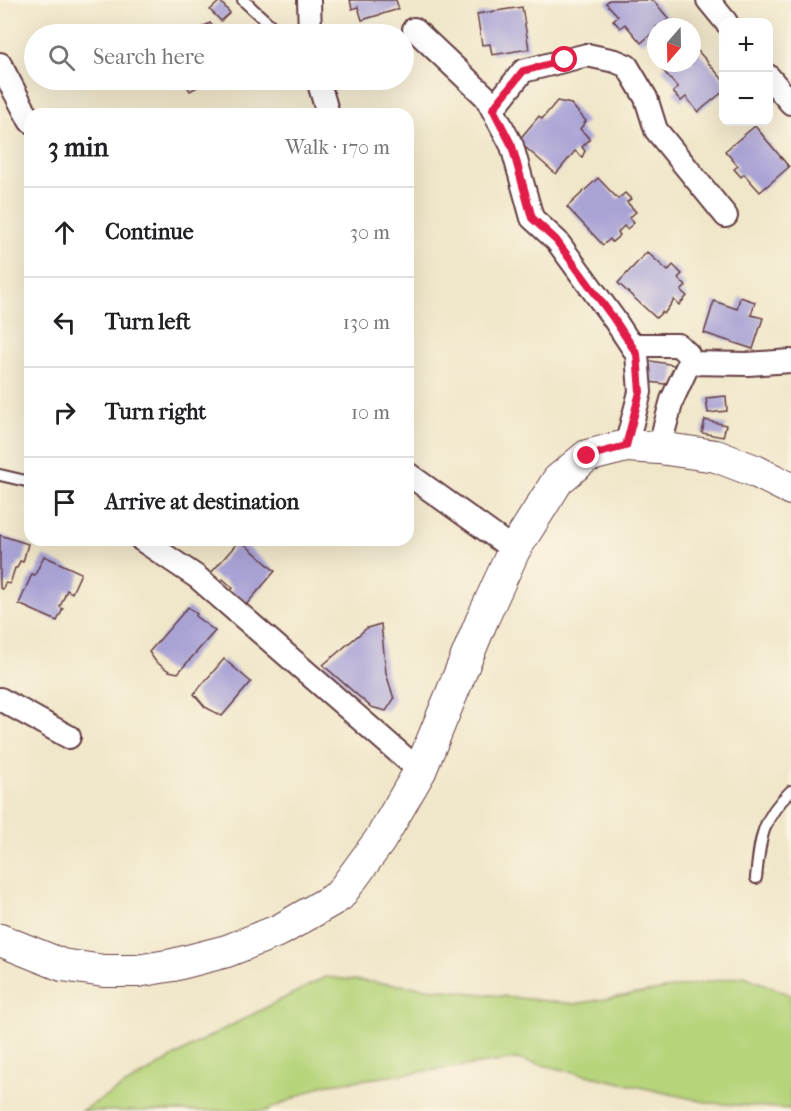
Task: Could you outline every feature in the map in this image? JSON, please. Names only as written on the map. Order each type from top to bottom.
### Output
[{"type":"street","points":[[309,0],[310,24]]},
{"type":"street","points":[[708,0],[723,18]]},
{"type":"street","points":[[414,29],[486,97],[512,146],[532,218],[556,240],[637,354],[640,392],[626,446]]},
{"type":"street","points":[[493,109],[523,71],[586,55],[621,63],[627,66],[646,98],[656,130],[726,216]]},
{"type":"street","points":[[0,64],[24,110]]},
{"type":"street","points":[[773,82],[791,103]]},
{"type":"street","points":[[321,90],[326,108]]},
{"type":"street","points":[[632,345],[678,345],[688,354],[689,363],[672,400],[659,448]]},
{"type":"street","points":[[689,363],[748,364],[791,361]]},
{"type":"street","points":[[0,940],[62,965],[104,971],[137,971],[164,967],[227,951],[280,930],[339,896],[380,840],[420,771],[482,620],[514,550],[558,480],[587,456],[626,446],[716,456],[755,471],[791,489]]},
{"type":"street","points":[[414,478],[514,550]]},
{"type":"street","points":[[151,546],[197,577],[420,771]]},
{"type":"street","points":[[0,699],[69,737]]},
{"type":"lane","points":[[243,0],[269,24]]},
{"type":"lane","points":[[0,475],[24,481]]},
{"type":"lane","points":[[756,878],[760,840],[764,828],[771,814],[791,791]]},
{"type":"green space","points":[[744,976],[791,995],[791,1109],[710,1103],[516,1059],[323,1085],[266,1111],[81,1111],[199,1042],[325,977],[575,1004]]},
{"type":"building","points":[[350,0],[396,0],[399,9],[362,20],[358,7],[352,9]]},
{"type":"building","points":[[609,0],[653,0],[668,18],[647,18],[647,38],[641,43],[625,24],[620,28],[613,20],[618,16],[606,3]]},
{"type":"building","points":[[220,1],[230,13],[221,21],[210,10]]},
{"type":"building","points":[[522,7],[529,49],[492,55],[490,44],[482,45],[477,14]]},
{"type":"building","points":[[701,54],[719,75],[719,95],[698,112],[686,97],[681,101],[673,92],[678,88],[665,72],[701,72]]},
{"type":"building","points":[[557,101],[571,104],[586,121],[580,129],[590,139],[582,147],[585,151],[582,157],[575,151],[556,174],[518,141],[539,116],[542,119]]},
{"type":"building","points":[[755,126],[789,167],[760,192],[744,174],[741,177],[734,169],[738,166],[725,151]]},
{"type":"building","points":[[598,178],[618,199],[625,193],[631,199],[627,202],[636,212],[629,218],[634,223],[627,229],[624,226],[618,232],[620,235],[612,242],[610,239],[603,245],[567,207]]},
{"type":"building","points":[[647,252],[668,271],[673,265],[682,274],[678,278],[686,286],[681,291],[687,296],[679,305],[674,300],[664,314],[662,312],[656,318],[618,283]]},
{"type":"building","points":[[740,297],[755,302],[751,315],[763,318],[753,349],[704,333],[714,301],[737,309]]},
{"type":"building","points":[[645,360],[675,365],[672,385],[642,381]]},
{"type":"building","points":[[726,396],[727,411],[708,413],[706,398]]},
{"type":"building","points":[[705,420],[726,425],[723,437],[702,433]]},
{"type":"building","points":[[0,535],[27,546],[23,562],[20,561],[15,568],[10,584],[5,583],[3,589],[0,588]]},
{"type":"building","points":[[235,546],[247,546],[275,571],[246,605],[231,591],[233,588],[223,579],[221,581],[211,573]]},
{"type":"building","points":[[44,556],[81,573],[72,593],[67,590],[60,607],[63,609],[57,621],[19,604],[32,574],[35,575]]},
{"type":"building","points":[[188,607],[197,614],[195,616],[215,631],[178,673],[169,671],[156,662],[149,652]]},
{"type":"building","points":[[381,624],[386,673],[394,699],[386,711],[371,707],[323,665],[367,628]]},
{"type":"building","points":[[224,659],[251,682],[222,716],[205,707],[194,694]]},
{"type":"route","points":[[565,60],[523,71],[493,109],[512,146],[532,218],[556,240],[637,354],[640,392],[626,446],[587,456]]}]
